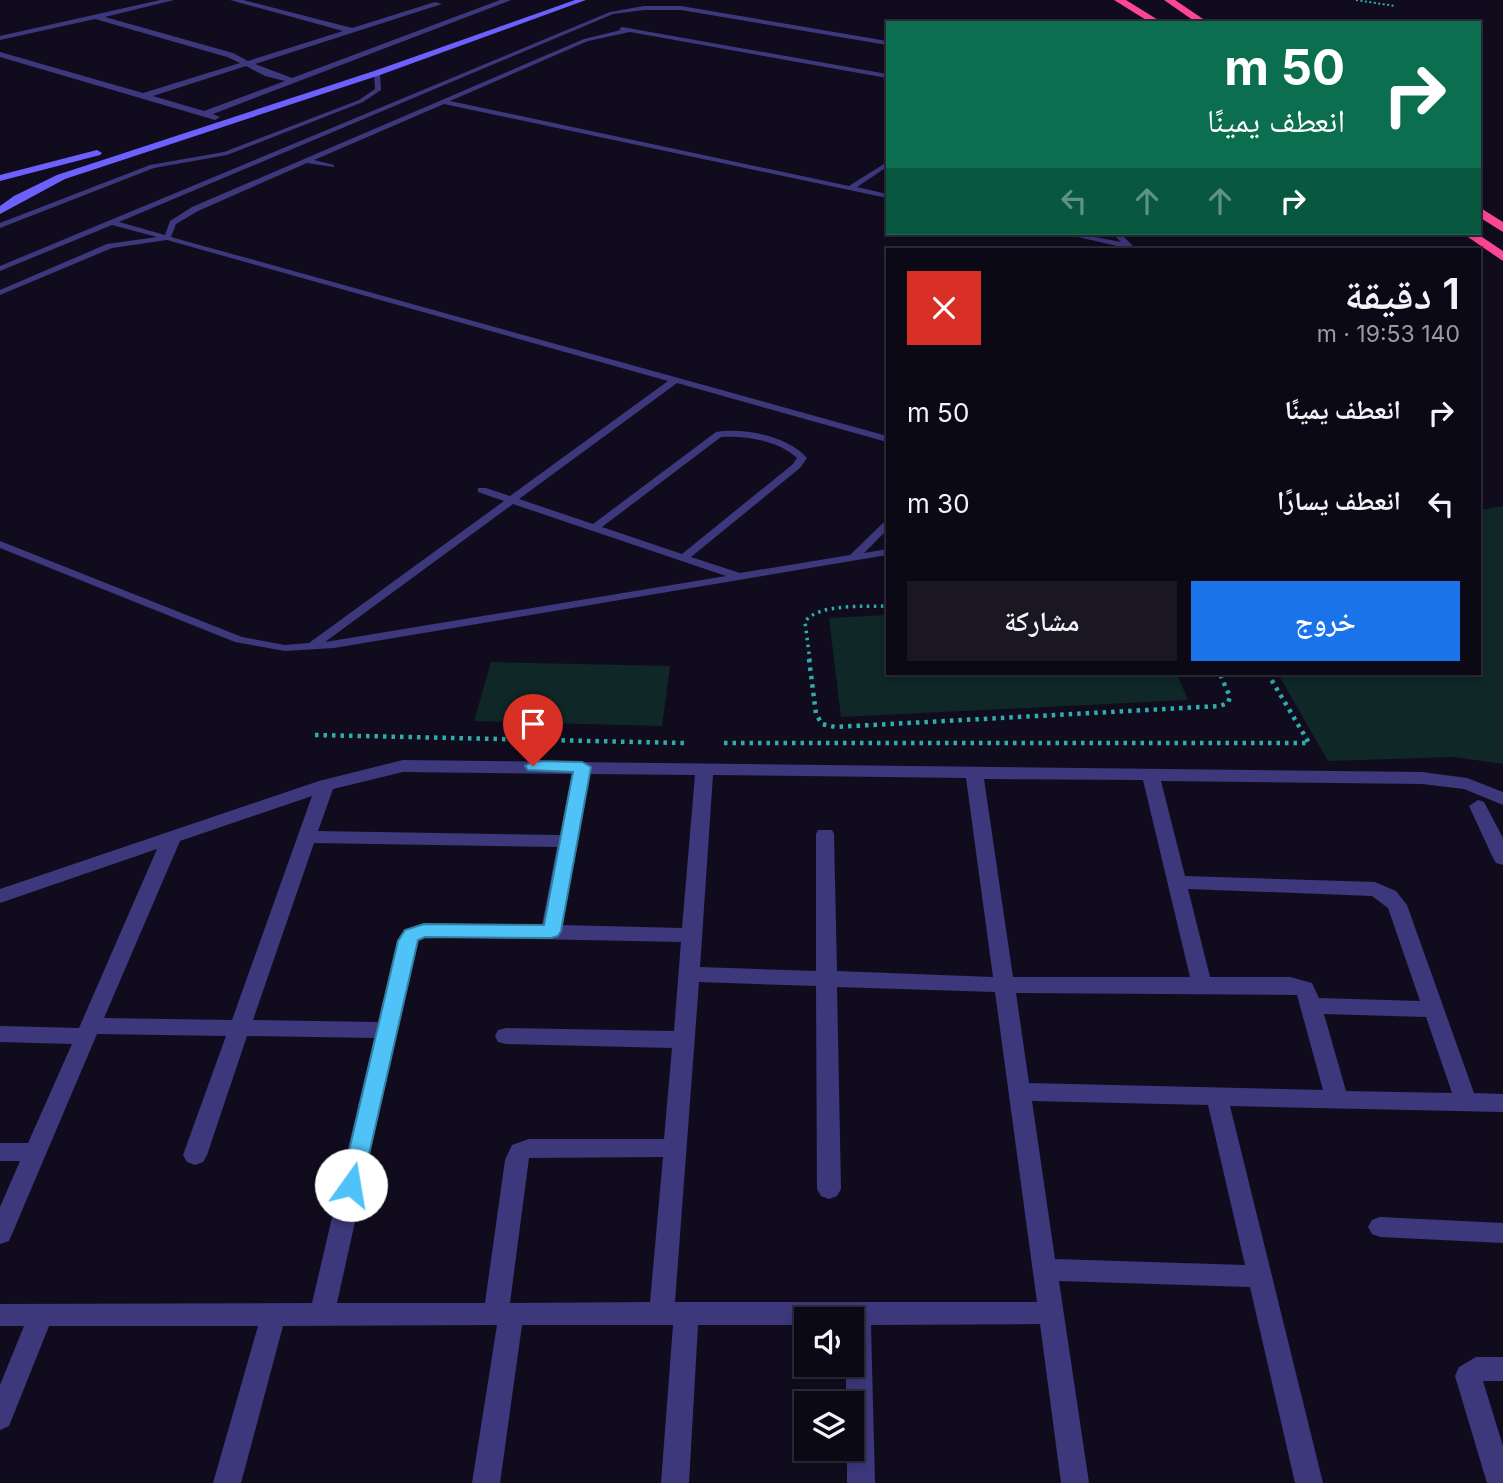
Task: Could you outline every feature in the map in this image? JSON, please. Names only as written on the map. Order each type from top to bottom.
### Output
[{"type":"highway","points":[[1119,0],[1155,21]]},
{"type":"highway","points":[[1137,0],[1166,21]]},
{"type":"highway","points":[[1169,0],[1207,19]]},
{"type":"highway","points":[[1193,2],[1207,19]]},
{"type":"highway","points":[[1481,212],[1503,228]]},
{"type":"highway","points":[[1471,235],[1503,257]]},
{"type":"main road","points":[[122,145],[215,117],[552,0]]},
{"type":"main road","points":[[0,211],[18,198],[74,173],[377,73],[582,0]]},
{"type":"main road","points":[[0,181],[111,149]]},
{"type":"main road","points":[[0,181],[15,189],[18,198]]},
{"type":"street","points":[[0,38],[170,0]]},
{"type":"street","points":[[234,0],[353,31]]},
{"type":"street","points":[[204,114],[289,79],[507,0]]},
{"type":"street","points":[[144,96],[353,31],[435,2],[477,19]]},
{"type":"street","points":[[96,18],[230,55],[268,74],[289,79]]},
{"type":"street","points":[[0,54],[215,117]]},
{"type":"street","points":[[0,896],[325,785],[403,766],[1444,780],[1479,788],[1503,799]]},
{"type":"street","points":[[551,931],[582,767]]},
{"type":"street","points":[[675,1483],[676,1148],[705,768]]},
{"type":"street","points":[[974,772],[1075,1483]]},
{"type":"street","points":[[1150,774],[1202,985]]},
{"type":"street","points":[[195,1156],[325,785]]},
{"type":"street","points":[[1478,806],[1503,858]]},
{"type":"street","points":[[825,834],[829,1189]]},
{"type":"street","points":[[0,1234],[173,835]]},
{"type":"street","points":[[307,837],[568,841]]},
{"type":"street","points":[[1176,882],[1375,889],[1382,892],[1396,905],[1466,1102]]},
{"type":"street","points":[[322,1314],[407,941],[411,935],[424,930],[692,935]]},
{"type":"street","points":[[689,974],[1004,985],[1290,985],[1305,989],[1338,1099]]},
{"type":"street","points":[[1311,1006],[1433,1009]]},
{"type":"street","points":[[0,1034],[239,1029],[387,1030]]},
{"type":"street","points":[[506,1036],[684,1040]]},
{"type":"street","points":[[1019,1092],[1503,1103]]},
{"type":"street","points":[[1217,1097],[1309,1483]]},
{"type":"street","points":[[485,1483],[504,1314],[517,1160],[520,1152],[529,1148],[676,1148]]},
{"type":"street","points":[[0,1152],[36,1152]]},
{"type":"street","points":[[1380,1227],[1503,1233]]},
{"type":"street","points":[[1045,1270],[1260,1276]]},
{"type":"street","points":[[0,1315],[794,1313]]},
{"type":"street","points":[[864,1313],[1051,1313]]},
{"type":"street","points":[[227,1483],[274,1314]]},
{"type":"street","points":[[0,1417],[41,1315]]},
{"type":"street","points":[[1501,1483],[1468,1376],[1476,1368],[1503,1369]]},
{"type":"street","points":[[859,1377],[861,1483]]},
{"type":"lane","points":[[0,269],[575,28],[622,11],[669,8],[886,43]]},
{"type":"lane","points":[[575,28],[631,30],[886,76]]},
{"type":"lane","points":[[167,238],[168,230],[183,216],[586,40],[631,30]]},
{"type":"lane","points":[[0,226],[152,166],[225,154],[367,98],[378,90],[377,73]]},
{"type":"lane","points":[[413,96],[886,196]]},
{"type":"lane","points":[[308,160],[332,166]]},
{"type":"lane","points":[[851,188],[886,165]]},
{"type":"lane","points":[[111,222],[886,439]]},
{"type":"lane","points":[[1075,235],[1132,248]]},
{"type":"lane","points":[[1118,235],[1132,248]]},
{"type":"lane","points":[[1080,236],[1093,248]]},
{"type":"lane","points":[[0,293],[110,246],[167,238]]},
{"type":"lane","points":[[310,648],[675,380]]},
{"type":"lane","points":[[594,528],[719,434],[740,434],[791,448],[800,454],[802,458],[797,466],[684,558]]},
{"type":"lane","points":[[482,490],[739,577]]},
{"type":"lane","points":[[854,557],[886,526]]},
{"type":"lane","points":[[0,544],[239,640],[285,648],[310,648],[886,552]]},
{"type":"path","points":[[1356,0],[1395,6]]},
{"type":"path","points":[[886,606],[828,609],[811,613],[807,618],[805,622],[816,714],[822,724],[835,727],[1220,706],[1230,700],[1220,675]]},
{"type":"path","points":[[724,743],[1309,743],[1269,675]]},
{"type":"path","points":[[315,735],[684,743]]},
{"type":"green space","points":[[1503,506],[1503,764],[1454,757],[1328,761],[1279,675],[1481,675],[1481,510]]},
{"type":"green space","points":[[886,615],[886,675],[1177,675],[1188,700],[841,717],[829,618]]},
{"type":"green space","points":[[491,662],[670,666],[662,726],[474,721]]},
{"type":"route","points":[[351,1185],[407,941],[411,935],[424,930],[551,931],[582,767],[533,766]]}]
